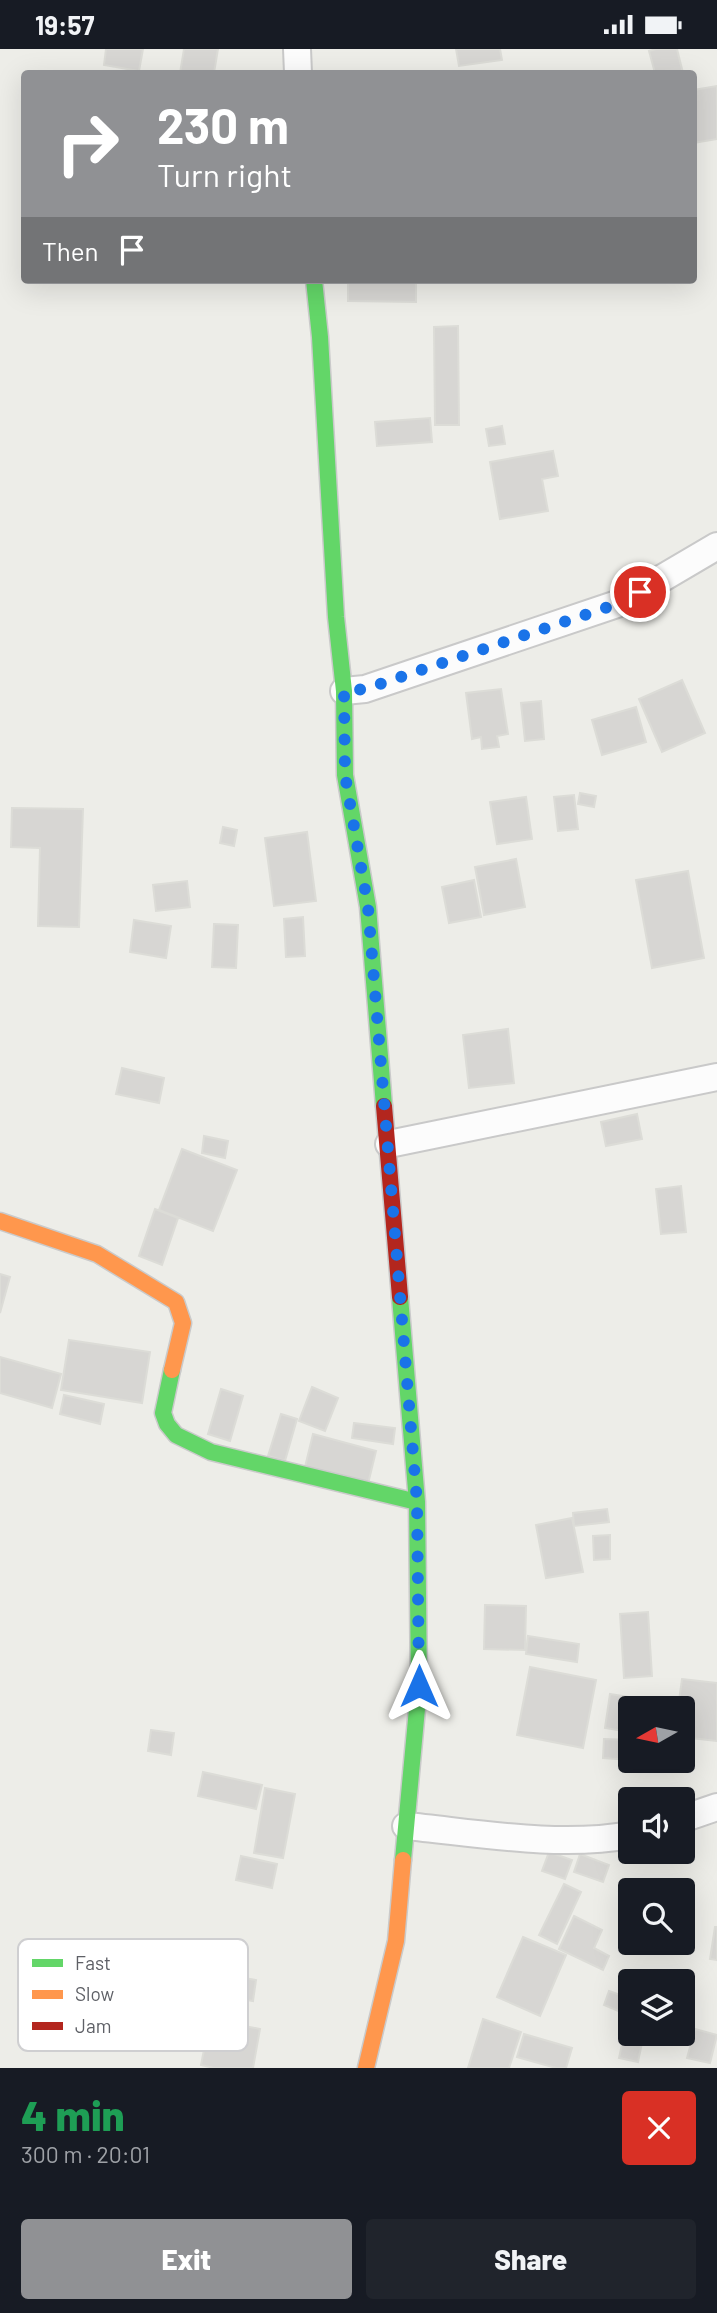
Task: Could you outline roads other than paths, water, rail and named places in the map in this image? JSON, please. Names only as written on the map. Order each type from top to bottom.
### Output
[{"type":"street","points":[[297,49],[298,70]]},
{"type":"street","points":[[314,284],[320,337],[336,617],[344,691],[345,775],[368,907],[417,1502],[419,1686],[396,1941],[366,2068]]},
{"type":"street","points":[[344,691],[365,689],[620,603],[717,546]]},
{"type":"street","points":[[389,1144],[717,1077]]},
{"type":"street","points":[[0,1221],[97,1254],[176,1302],[183,1323],[163,1413],[167,1424],[176,1435],[211,1452],[417,1502]]},
{"type":"street","points":[[695,1815],[717,1807]]},
{"type":"street","points":[[406,1826],[501,1836],[565,1839],[618,1837]]}]
